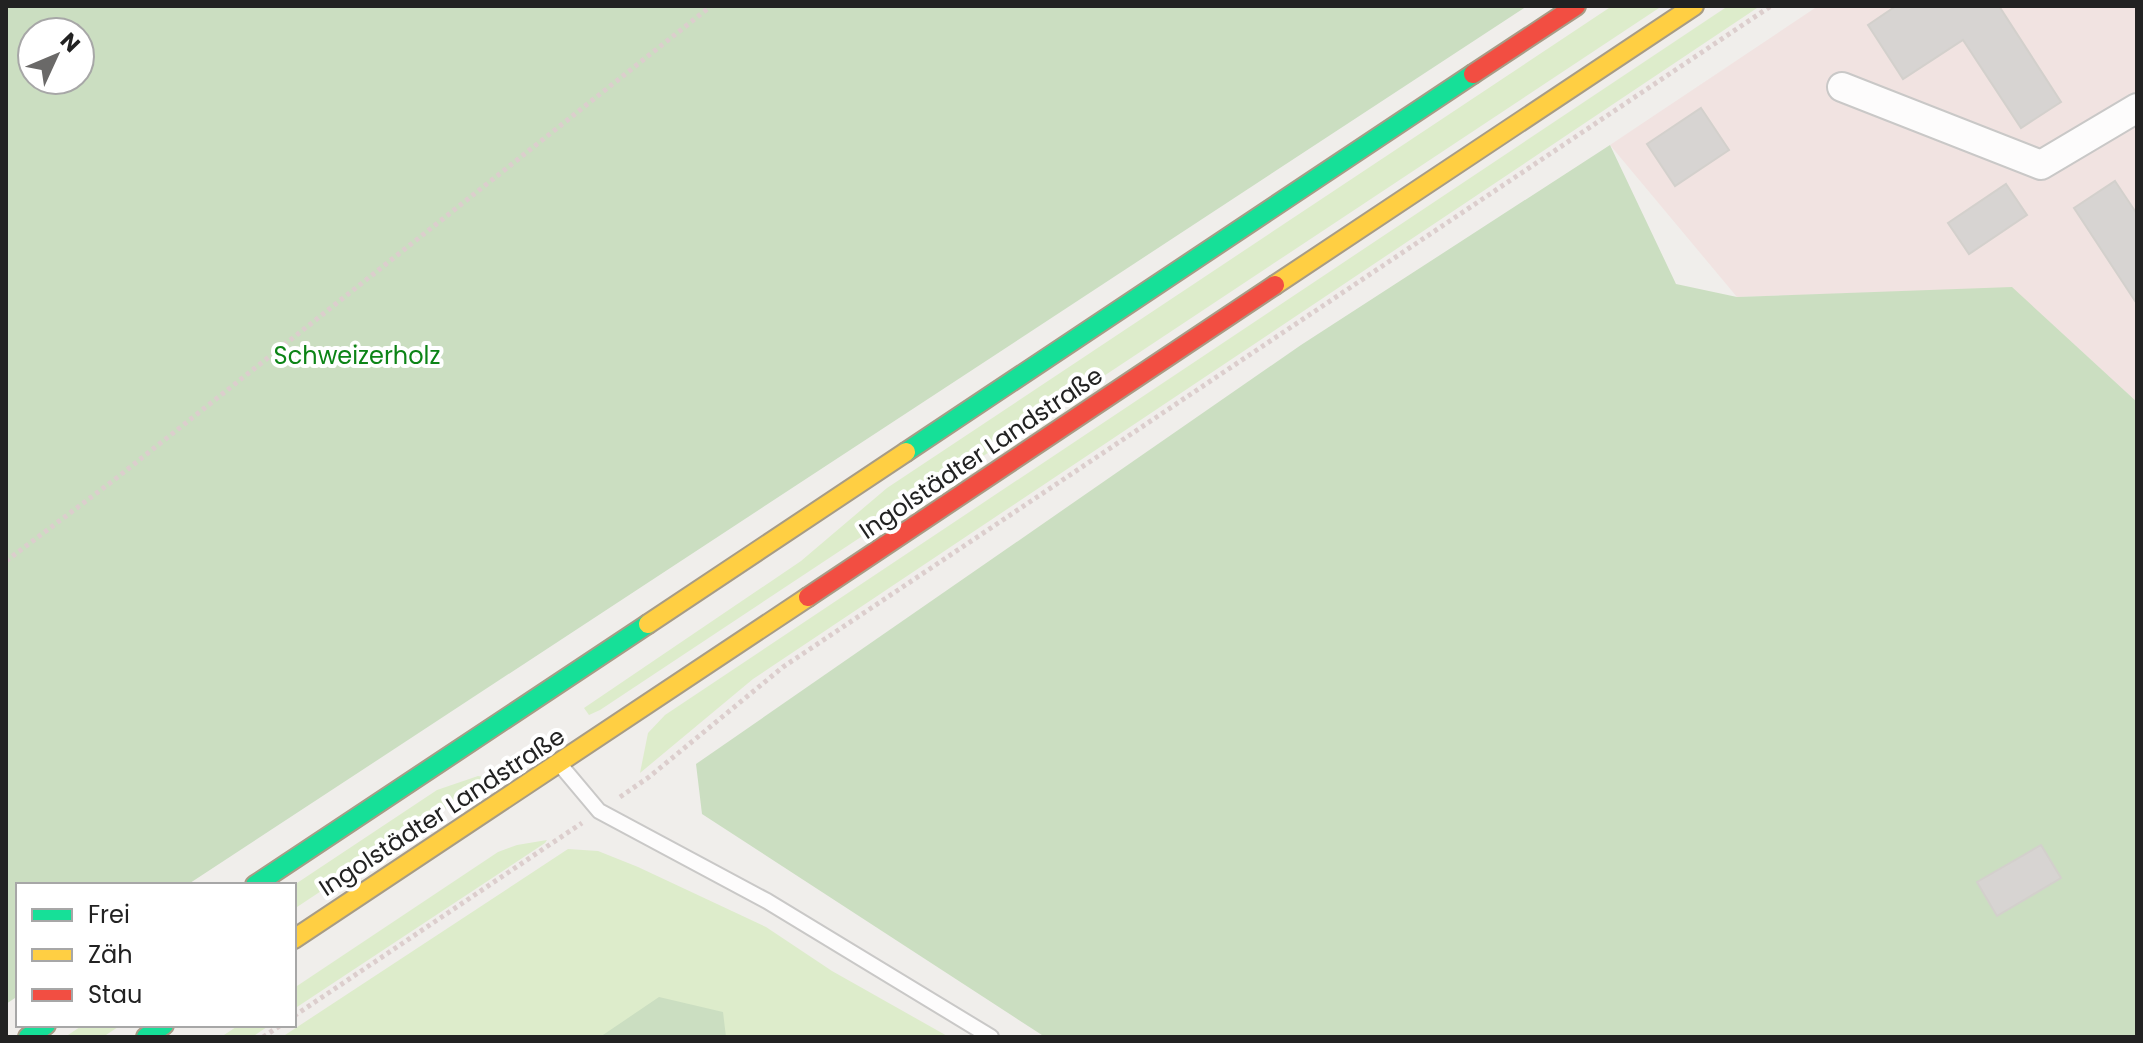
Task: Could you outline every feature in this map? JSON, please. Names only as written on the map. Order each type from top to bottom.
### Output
[{"type":"main road","name":"Ingolstädter Landstraße","points":[[258,883],[528,713],[872,474],[1576,6]]},
{"type":"main road","name":"Ingolstädter Landstraße","points":[[296,938],[556,758],[1694,6]]},
{"type":"street","points":[[1842,87],[2041,165],[2137,108]]},
{"type":"lane","points":[[556,758],[599,811],[767,901],[991,1037]]},
{"type":"path","points":[[6,561],[114,480],[711,6]]},
{"type":"path","points":[[296,1015],[649,777],[783,667],[1771,6]]},
{"type":"shaded area","points":[[1818,6],[2137,6],[2137,402],[2012,288],[1737,297],[1610,145]]},
{"type":"green space","name":"Schweizerholz","points":[[6,6],[1527,6],[190,883],[16,883],[16,997],[6,1004]]},
{"type":"green space","points":[[1612,6],[1662,6],[600,710],[589,715],[584,708],[801,561],[887,488]]},
{"type":"green space","points":[[1728,6],[1760,6],[753,679],[640,773],[648,733],[665,715]]},
{"type":"green space","points":[[1610,145],[1676,284],[1737,297],[2012,287],[2137,402],[2137,1037],[1045,1037],[702,814],[696,764],[1301,345]]},
{"type":"green space","points":[[483,777],[481,785],[296,908],[296,884],[437,790]]},
{"type":"green space","points":[[547,840],[296,1008],[296,987],[498,852]]},
{"type":"green space","points":[[568,849],[598,851],[766,927],[832,971],[949,1037],[282,1037]]},
{"type":"green space","points":[[659,997],[723,1012],[726,1037],[600,1037]]},
{"type":"green space","points":[[80,1027],[118,1027],[103,1037],[65,1037]]},
{"type":"green space","points":[[236,1027],[267,1027],[252,1037],[221,1037]]},
{"type":"building","points":[[1896,6],[1999,6],[2061,102],[2021,128],[1963,40],[1903,79],[1868,25]]},
{"type":"building","points":[[1701,108],[1729,150],[1675,186],[1647,144]]},
{"type":"building","points":[[2115,181],[2137,214],[2137,304],[2074,208]]},
{"type":"building","points":[[2006,184],[2027,215],[1969,254],[1948,223]]},
{"type":"building","points":[[2041,845],[2061,878],[1997,916],[1977,882]]},
{"type":"traffic: fast","points":[[906,452],[1473,74]]},
{"type":"traffic: fast","points":[[258,883],[648,624]]},
{"type":"traffic: fast","points":[[28,1037],[43,1027]]},
{"type":"traffic: fast","points":[[146,1037],[161,1027]]},
{"type":"traffic: slow","points":[[1275,285],[1694,6]]},
{"type":"traffic: slow","points":[[648,624],[906,452]]},
{"type":"traffic: slow","points":[[296,938],[808,597]]},
{"type":"traffic: jam","points":[[1473,74],[1576,6]]},
{"type":"traffic: jam","points":[[808,597],[1275,285]]}]
